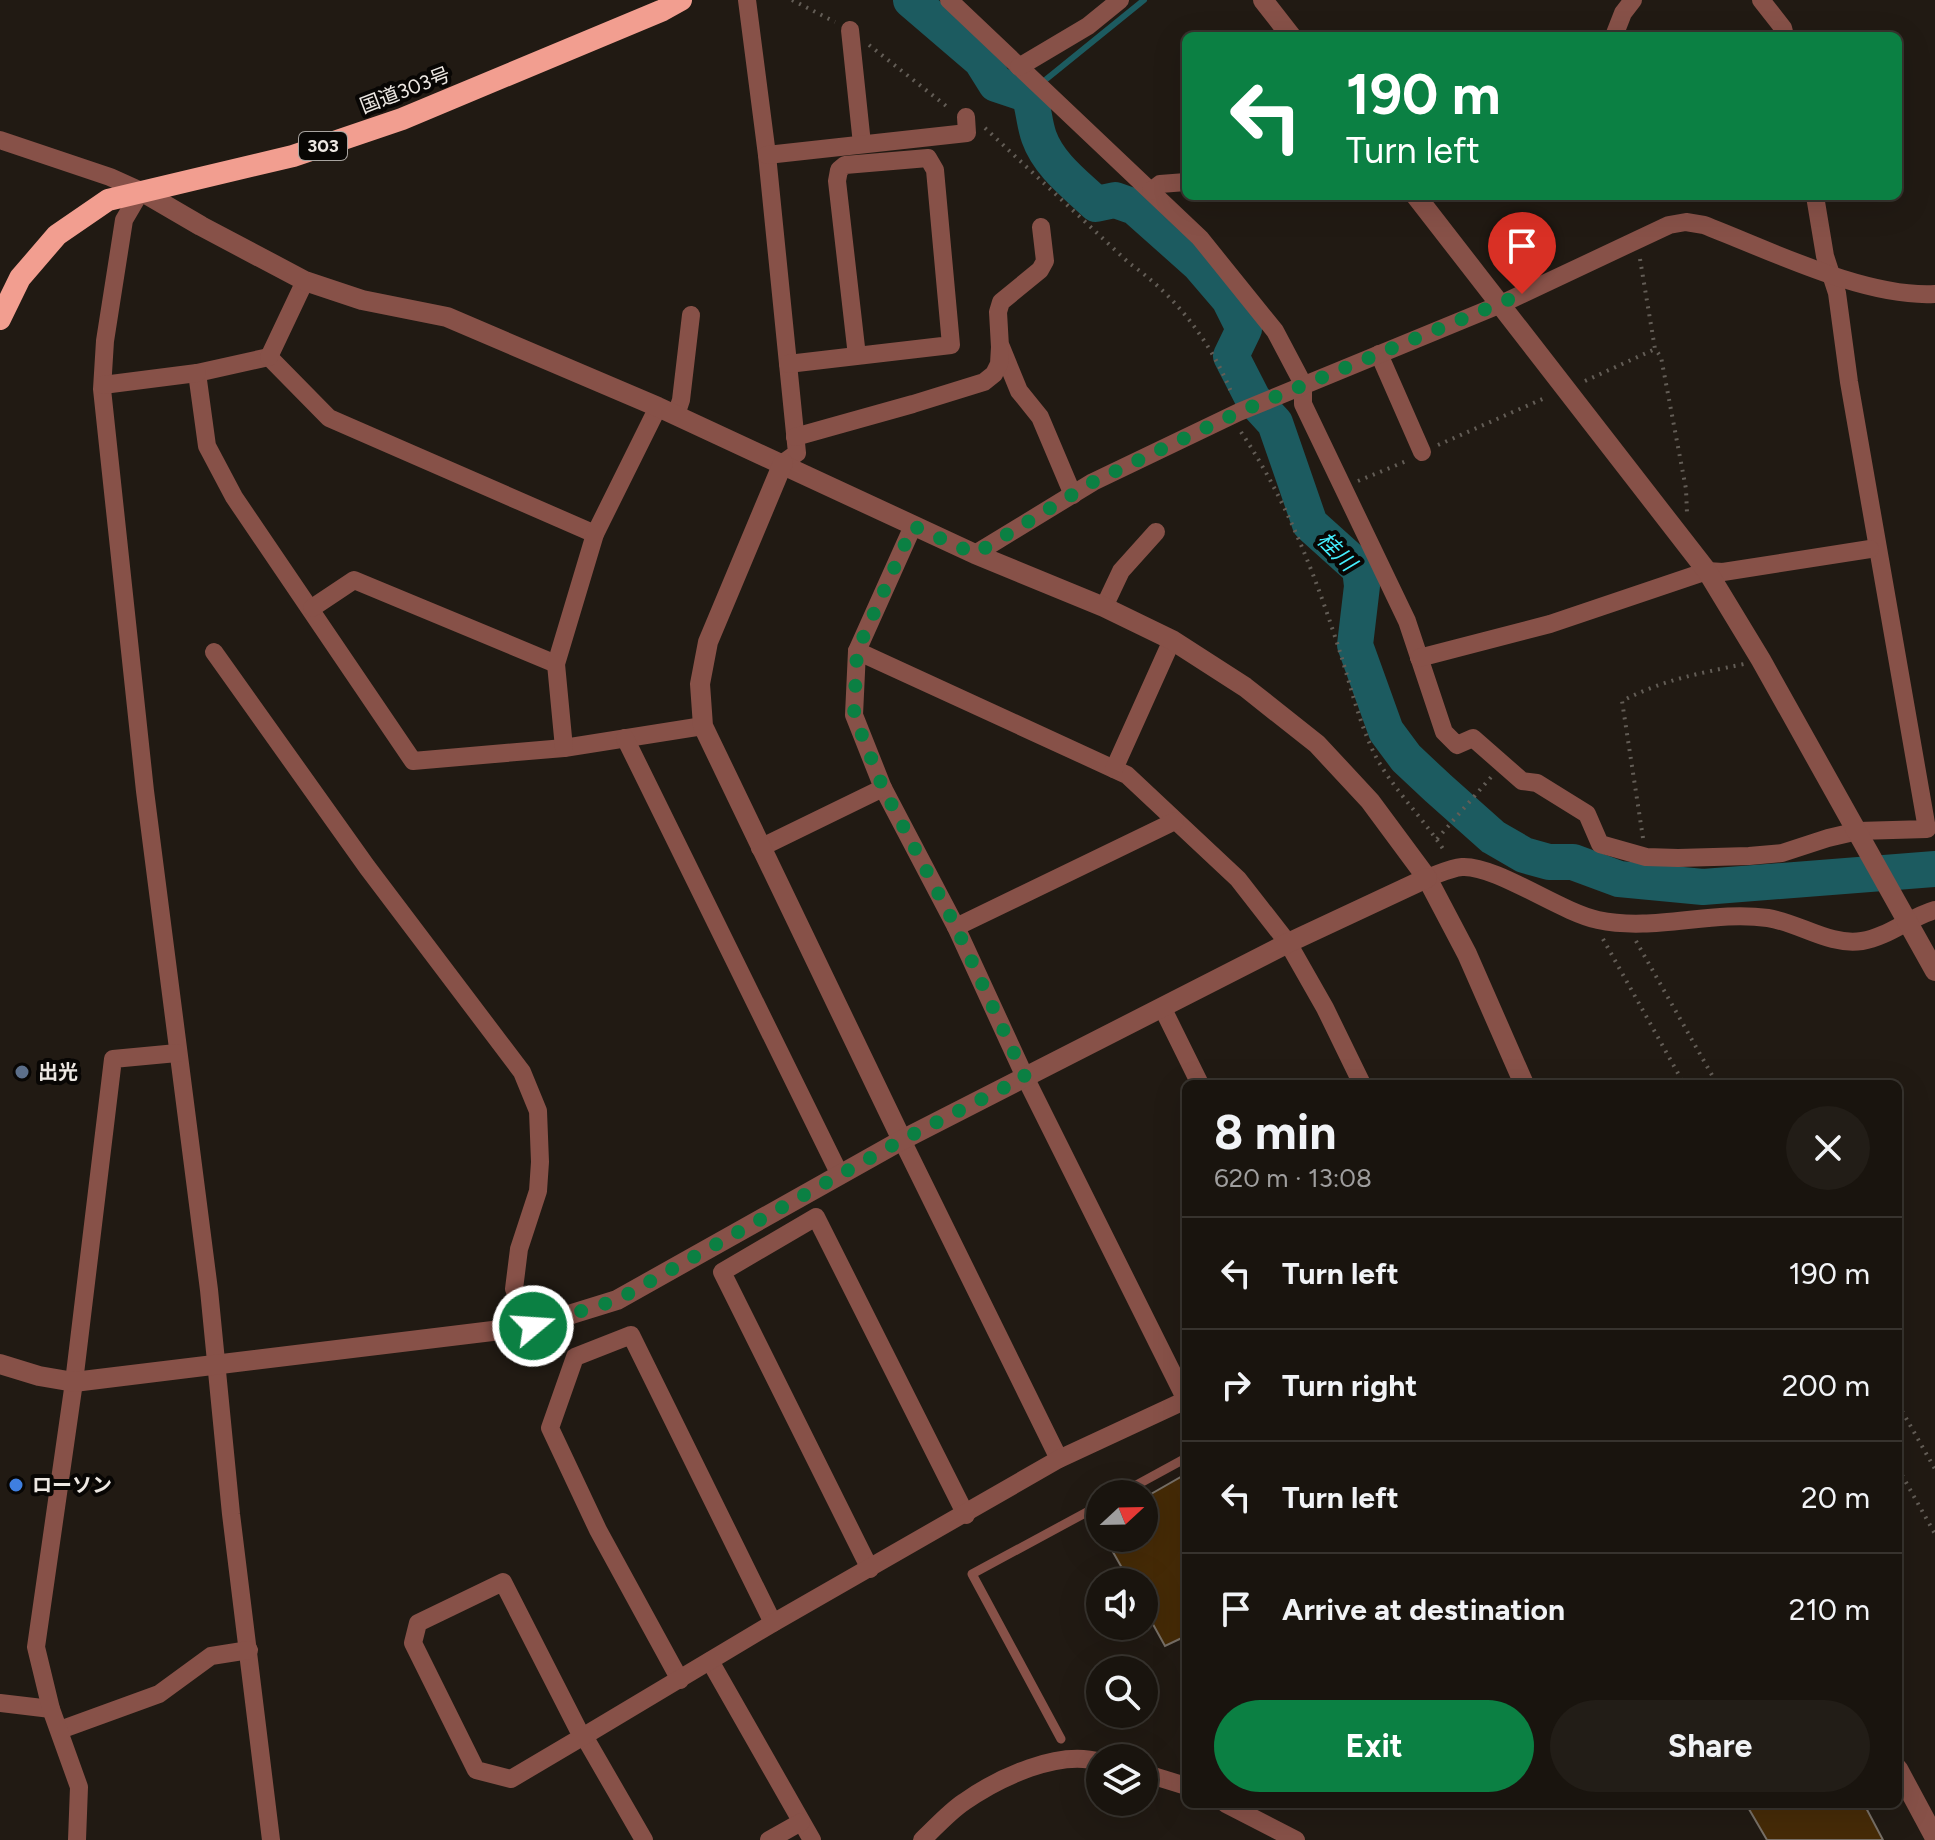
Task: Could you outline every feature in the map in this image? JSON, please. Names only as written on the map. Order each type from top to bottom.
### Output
[{"type":"highway","name":"国道303号","points":[[0,319],[20,278],[57,235],[108,200],[293,156],[402,119],[681,0]]},
{"type":"street","points":[[747,0],[767,155],[797,453],[783,463],[708,642],[700,684],[703,726],[1059,1459]]},
{"type":"street","points":[[949,0],[1200,238],[1259,309],[1288,352],[1303,404],[1407,621],[1444,732],[1457,745],[1473,738],[1522,781],[1537,783],[1587,814],[1600,844],[1646,857],[1782,853],[1861,836],[1931,831],[1849,382],[1837,293],[1816,200]]},
{"type":"street","points":[[1019,67],[1088,26],[1120,0]]},
{"type":"street","points":[[1263,0],[1288,32]]},
{"type":"street","points":[[1616,32],[1623,13],[1633,0]]},
{"type":"street","points":[[1761,0],[1784,32]]},
{"type":"street","points":[[850,30],[862,144]]},
{"type":"street","points":[[767,155],[967,133],[966,117]]},
{"type":"street","points":[[0,140],[110,177],[141,191],[305,281],[362,300],[447,317],[667,411],[913,526],[1104,607],[1172,640],[1245,687],[1317,744],[1370,801],[1427,878],[1467,954],[1522,1080]]},
{"type":"street","points":[[788,364],[857,356],[951,345],[935,170],[928,158],[845,165],[839,170],[837,181],[857,356]]},
{"type":"street","points":[[1151,191],[1160,184],[1182,182]]},
{"type":"street","points":[[141,191],[124,220],[105,341],[103,385],[145,791],[209,1290],[271,1840]]},
{"type":"street","points":[[1419,200],[1707,571],[1761,660],[1935,971]]},
{"type":"street","points":[[975,554],[1093,482],[1235,414],[1499,305],[1669,225],[1686,222],[1704,225],[1831,274],[1887,290],[1935,294]]},
{"type":"street","points":[[795,437],[984,382],[994,374],[999,364],[998,312],[1001,302],[1040,270],[1045,261],[1041,227]]},
{"type":"street","points":[[269,357],[305,281]]},
{"type":"street","points":[[564,748],[556,664],[595,534],[667,411],[681,400],[691,315]]},
{"type":"street","points":[[1000,347],[1019,391],[1040,417],[1073,495]]},
{"type":"street","points":[[1379,354],[1422,452]]},
{"type":"street","points":[[103,385],[197,373],[269,357]]},
{"type":"street","points":[[269,357],[329,418],[595,534]]},
{"type":"street","points":[[197,373],[207,446],[234,497],[413,761],[564,748],[703,726]]},
{"type":"street","points":[[913,526],[857,651],[854,715],[883,788],[956,927],[1025,1077],[1182,1392]]},
{"type":"street","points":[[1104,607],[1121,571],[1156,532]]},
{"type":"street","points":[[1419,658],[1550,624],[1707,571],[1723,572],[1870,549]]},
{"type":"street","points":[[312,608],[354,580],[556,664]]},
{"type":"street","points":[[1114,769],[1172,640]]},
{"type":"street","points":[[857,651],[1127,775],[1238,879],[1288,943],[1325,1008],[1360,1080]]},
{"type":"street","points":[[214,652],[367,867],[522,1072],[538,1111],[540,1162],[538,1191],[519,1249],[514,1289],[533,1326]]},
{"type":"street","points":[[625,738],[840,1175]]},
{"type":"street","points":[[760,848],[883,788]]},
{"type":"street","points":[[956,927],[1175,821]]},
{"type":"street","points":[[0,1364],[39,1376],[74,1382],[533,1326],[617,1300],[902,1140],[1288,943],[1427,878],[1451,870],[1475,868],[1597,920],[1633,923],[1766,918],[1791,923],[1833,939],[1860,941],[1881,935],[1935,910]]},
{"type":"street","points":[[1162,1007],[1198,1080]]},
{"type":"street","points":[[77,1840],[79,1787],[51,1709],[36,1647],[74,1382],[113,1059],[177,1053]]},
{"type":"street","points":[[870,1569],[722,1272],[816,1217],[966,1515]]},
{"type":"street","points":[[680,1680],[598,1530],[550,1428],[575,1357],[631,1335],[773,1623]]},
{"type":"street","points":[[644,1840],[583,1736],[503,1582],[418,1623],[413,1643],[476,1770],[511,1779],[583,1736],[680,1680],[773,1623],[1059,1459],[1182,1402]]},
{"type":"street","points":[[60,1730],[159,1694],[211,1656],[249,1650]]},
{"type":"street","points":[[710,1661],[812,1840]]},
{"type":"street","points":[[0,1703],[51,1709]]},
{"type":"street","points":[[922,1840],[962,1803],[1034,1766],[1050,1761],[1086,1758]]},
{"type":"street","points":[[1902,1776],[1935,1838]]},
{"type":"street","points":[[1158,1777],[1182,1785]]},
{"type":"street","points":[[1234,1808],[1296,1840]]},
{"type":"street","points":[[769,1840],[801,1822]]},
{"type":"lane","points":[[1146,1480],[1182,1460]]},
{"type":"lane","points":[[1061,1739],[972,1574],[1086,1513]]},
{"type":"path","points":[[792,0],[850,30],[955,112],[977,121],[1129,263],[1153,280],[1202,337],[1227,380],[1235,414],[1300,544],[1328,614],[1376,758],[1445,851],[1451,870]]},
{"type":"path","points":[[1633,242],[1639,257],[1655,349],[1661,357],[1686,489],[1688,548]]},
{"type":"path","points":[[1342,488],[1655,349]]},
{"type":"path","points":[[1646,857],[1622,701],[1677,678],[1761,660]]},
{"type":"path","points":[[1436,839],[1492,776],[1483,768]]},
{"type":"path","points":[[1597,920],[1599,932],[1682,1080]]},
{"type":"path","points":[[1633,923],[1635,939],[1715,1080]]},
{"type":"path","points":[[1902,1411],[1935,1469]]},
{"type":"path","points":[[1902,1475],[1935,1534]]},
{"type":"building","points":[[1182,1476],[1182,1638],[1165,1646],[1158,1633],[1158,1568],[1122,1568],[1113,1552],[1158,1552],[1158,1490]]},
{"type":"building","points":[[1748,1808],[1866,1808],[1883,1840],[1767,1840]]},
{"type":"waterway","name":"桂川","points":[[911,0],[981,60],[996,84],[1029,95],[1043,147],[1071,181],[1096,204],[1115,200],[1135,207],[1199,264],[1229,299],[1244,329],[1231,356],[1253,399],[1275,423],[1310,524],[1360,569],[1362,586],[1355,645],[1386,731],[1406,758],[1493,837],[1524,855],[1549,862],[1573,862],[1619,879],[1703,887],[1935,869]]},
{"type":"waterway","points":[[1044,81],[1144,0]]},
{"type":"waterway","points":[[1146,217],[1159,206]]},
{"type":"place","name":"出光","points":[[22,1072]]},
{"type":"place","name":"ローソン","points":[[16,1485]]},
{"type":"route","points":[[533,1326],[617,1300],[902,1140],[1025,1077],[956,927],[883,788],[854,715],[857,651],[913,526],[975,554],[1093,482],[1239,412],[1522,294]]}]
